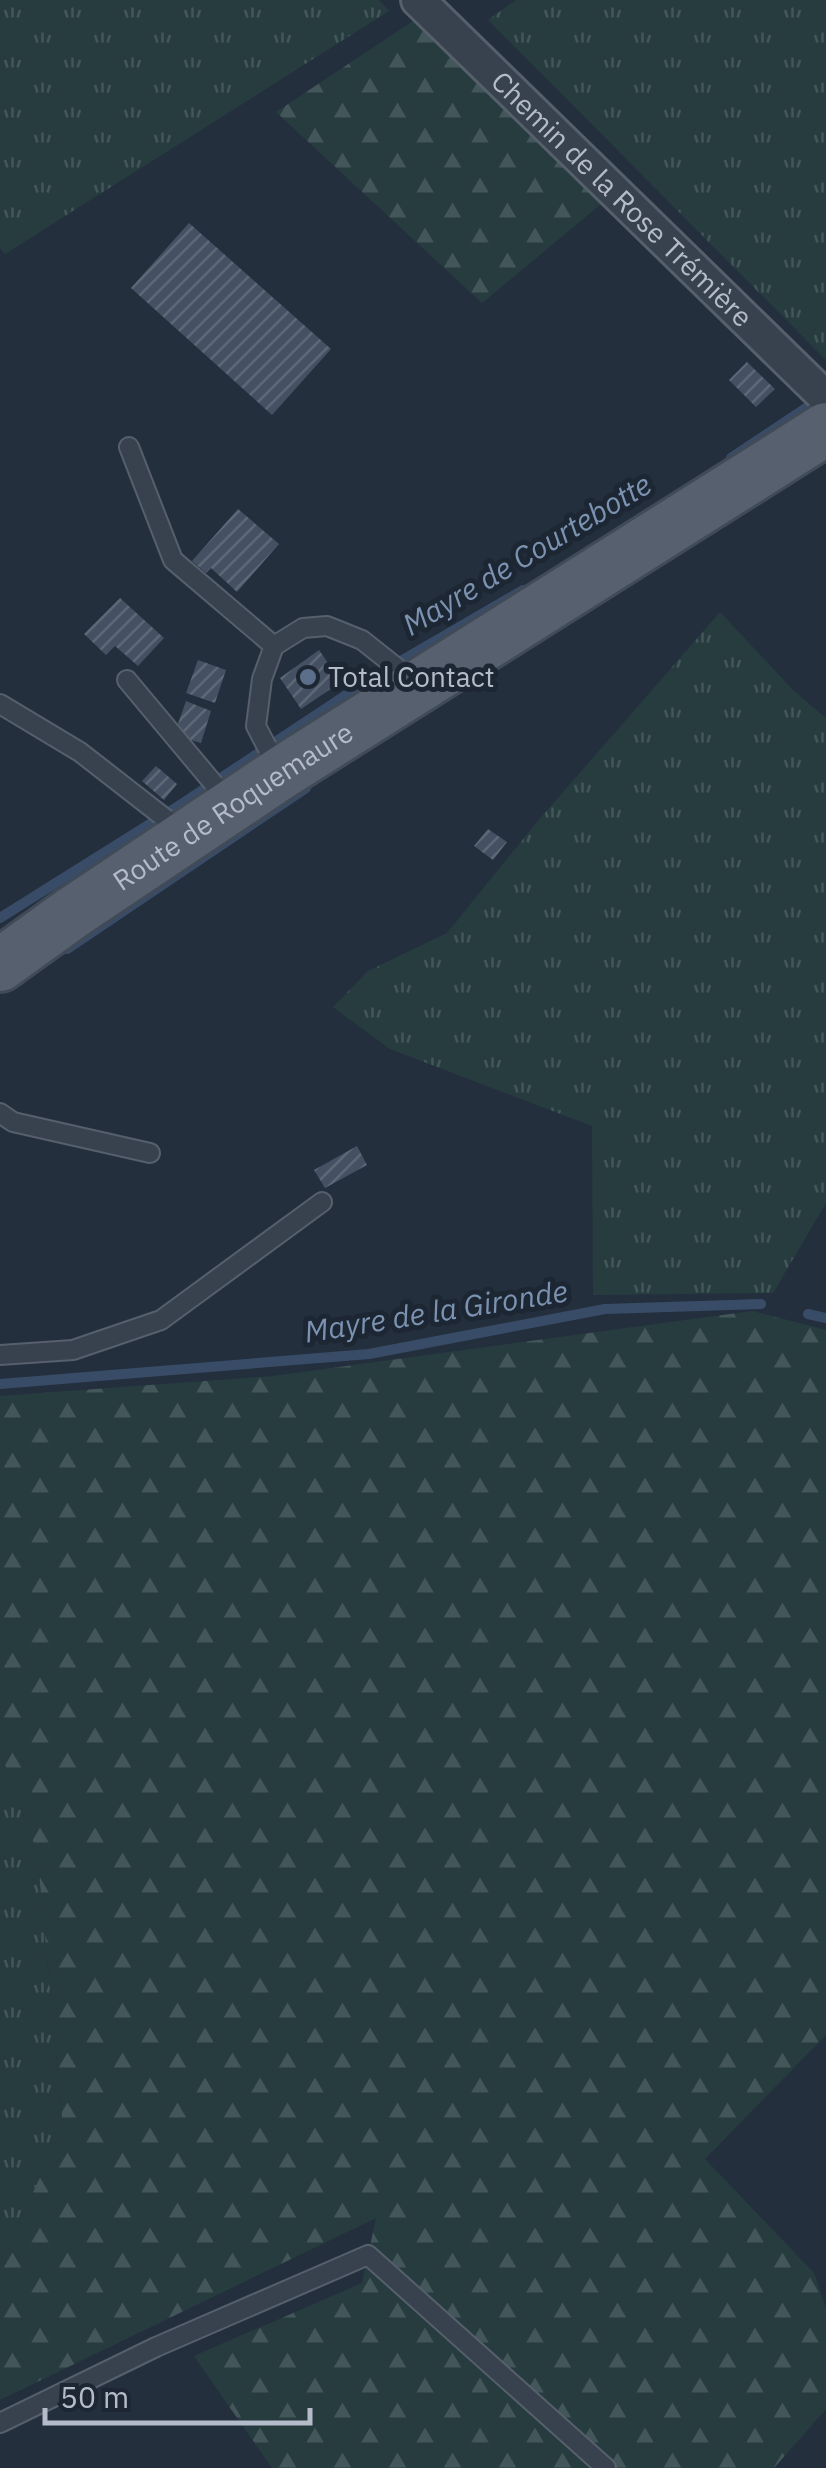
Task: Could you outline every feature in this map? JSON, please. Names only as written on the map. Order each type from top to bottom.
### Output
[{"type":"main road","name":"Route de Roquemaure","points":[[0,966],[281,773],[826,429]]},
{"type":"street","name":"Chemin de la Rose Trémière","points":[[418,0],[826,398]]},
{"type":"lane","points":[[128,447],[173,560],[274,646]]},
{"type":"lane","points":[[281,773],[256,726],[262,678],[274,646],[303,628],[327,626],[362,640],[419,686]]},
{"type":"lane","points":[[126,680],[232,805]]},
{"type":"lane","points":[[0,704],[80,752],[186,835]]},
{"type":"lane","points":[[0,1113],[13,1122],[150,1153]]},
{"type":"lane","points":[[0,1356],[72,1350],[161,1320],[322,1202]]},
{"type":"lane","points":[[0,2423],[156,2346],[368,2255],[606,2468]]},
{"type":"green space","points":[[0,0],[379,0],[389,11],[5,254],[0,248]]},
{"type":"green space","points":[[516,0],[826,0],[826,360],[488,20]]},
{"type":"green space","points":[[419,17],[606,200],[482,303],[276,112]]},
{"type":"green space","points":[[720,612],[793,690],[826,718],[826,1203],[773,1293],[593,1295],[592,1126],[390,1049],[333,1007],[368,971],[447,933],[537,822]]},
{"type":"green space","points":[[752,1311],[826,1330],[826,2035],[705,2159],[814,2273],[826,2309],[826,2409],[774,2468],[272,2468],[194,2356],[362,2283],[376,2218],[0,2400],[0,2264],[63,2127],[37,1852],[0,1751],[0,1396],[273,1376]]},
{"type":"green space","points":[[0,1751],[37,1852],[63,2127],[0,2264]]},
{"type":"building","points":[[189,223],[331,349],[272,415],[131,288]]},
{"type":"building","points":[[747,362],[775,389],[756,407],[729,380]]},
{"type":"building","points":[[238,509],[279,544],[237,592],[211,568],[206,573],[192,561]]},
{"type":"building","points":[[120,598],[164,638],[138,666],[115,646],[106,655],[84,634]]},
{"type":"building","points":[[319,650],[341,682],[301,709],[280,678]]},
{"type":"building","points":[[198,660],[226,670],[215,703],[186,693]]},
{"type":"building","points":[[186,701],[211,711],[201,743],[174,735]]},
{"type":"building","points":[[156,766],[177,784],[164,800],[142,781]]},
{"type":"building","points":[[488,829],[507,842],[493,860],[474,846]]},
{"type":"building","points":[[357,1146],[367,1165],[325,1188],[314,1170]]},
{"type":"waterway","name":"Mayre de Courtebotte","points":[[731,458],[821,398]]},
{"type":"waterway","name":"Mayre de Courtebotte","points":[[0,918],[375,676],[523,590]]},
{"type":"waterway","points":[[67,949],[306,788]]},
{"type":"waterway","name":"Mayre de la Gironde","points":[[0,1384],[369,1354],[605,1309],[761,1304]]},
{"type":"waterway","name":"Mayre de la Gironde","points":[[808,1314],[826,1318]]},
{"type":"place","name":"Total Contact","points":[[308,677]]}]
